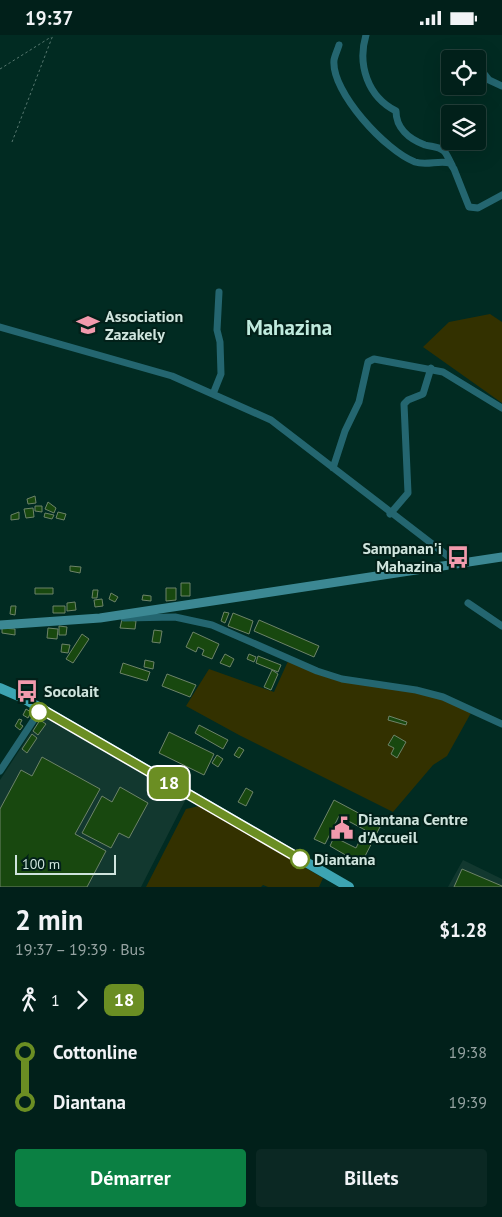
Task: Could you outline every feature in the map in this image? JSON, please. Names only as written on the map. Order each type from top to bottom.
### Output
[{"type":"main road","points":[[0,625],[100,618],[502,557]]},
{"type":"main road","points":[[0,688],[41,709],[349,887]]},
{"type":"street","points":[[366,35],[363,57],[364,75],[374,93],[386,106],[396,111],[396,122],[402,130],[426,145],[436,146],[445,152],[469,207],[478,208],[502,195]]},
{"type":"street","points":[[339,45],[334,61],[339,81],[356,111],[372,130],[390,148],[416,162],[443,161],[452,167]]},
{"type":"street","points":[[486,76],[489,80],[502,86]]},
{"type":"street","points":[[213,394],[221,374],[220,342],[217,330],[219,292]]},
{"type":"street","points":[[0,327],[172,375],[271,420],[390,514],[457,563]]},
{"type":"street","points":[[333,469],[345,431],[359,402],[368,362],[374,359],[431,368],[456,378],[502,408]]},
{"type":"street","points":[[390,514],[408,493],[404,404],[408,400],[423,394],[431,368]]},
{"type":"street","points":[[468,603],[502,626]]},
{"type":"street","points":[[100,618],[175,617],[212,625],[317,671],[342,679],[416,690],[443,697],[502,724]]},
{"type":"street","points":[[0,771],[41,709]]},
{"type":"path","points":[[0,69],[52,36]]},
{"type":"path","points":[[12,142],[52,36]]},
{"type":"shaded area","points":[[490,314],[502,322],[502,403],[423,347],[449,322]]},
{"type":"shaded area","points":[[289,659],[317,671],[416,690],[472,711],[447,756],[433,765],[393,812],[239,735],[186,706],[209,669],[274,692]]},
{"type":"shaded area","points":[[43,714],[186,799],[141,887],[0,887],[0,780]]},
{"type":"shaded area","points":[[199,806],[323,878],[319,887],[268,887],[263,885],[261,887],[146,887],[186,809]]},
{"type":"shaded area","points":[[463,860],[502,879],[502,887],[448,887]]},
{"type":"building","points":[[35,496],[36,503],[28,504],[27,499]]},
{"type":"building","points":[[48,502],[56,508],[54,513],[45,509]]},
{"type":"building","points":[[35,506],[42,506],[42,512],[35,511]]},
{"type":"building","points":[[33,508],[34,517],[26,518],[24,509]]},
{"type":"building","points":[[19,512],[19,519],[11,520],[11,515]]},
{"type":"building","points":[[58,512],[66,514],[64,520],[56,518]]},
{"type":"building","points":[[45,513],[54,515],[52,519],[44,517]]},
{"type":"building","points":[[70,566],[81,567],[80,573],[70,571]]},
{"type":"building","points":[[181,583],[190,583],[190,596],[181,596]]},
{"type":"building","points":[[35,588],[53,588],[53,594],[35,594]]},
{"type":"building","points":[[166,588],[176,588],[176,600],[166,601]]},
{"type":"building","points":[[93,590],[98,590],[97,598],[92,598]]},
{"type":"building","points":[[111,593],[118,597],[115,602],[109,599]]},
{"type":"building","points":[[143,595],[151,596],[151,601],[142,600]]},
{"type":"building","points":[[102,599],[103,606],[95,607],[94,600]]},
{"type":"building","points":[[75,602],[76,610],[67,611],[67,603]]},
{"type":"building","points":[[11,606],[16,606],[15,615],[10,614]]},
{"type":"building","points":[[53,606],[65,606],[65,613],[53,613]]},
{"type":"building","points":[[224,612],[229,613],[225,623],[221,621]]},
{"type":"building","points":[[233,613],[253,621],[249,634],[228,626]]},
{"type":"building","points":[[122,619],[136,621],[135,629],[120,628]]},
{"type":"building","points":[[259,620],[319,646],[314,657],[254,631]]},
{"type":"building","points":[[59,626],[67,627],[66,635],[59,635]]},
{"type":"building","points":[[2,628],[15,629],[15,635],[2,633]]},
{"type":"building","points":[[48,628],[58,629],[57,639],[47,638]]},
{"type":"building","points":[[154,630],[162,631],[160,643],[152,642]]},
{"type":"building","points":[[193,632],[219,644],[212,659],[202,655],[204,650],[198,647],[196,652],[186,647]]},
{"type":"building","points":[[82,634],[89,639],[73,663],[66,659]]},
{"type":"building","points":[[62,644],[70,645],[68,653],[61,652]]},
{"type":"building","points":[[225,654],[234,659],[230,667],[220,663]]},
{"type":"building","points":[[249,654],[256,657],[254,662],[247,659]]},
{"type":"building","points":[[258,656],[281,665],[278,672],[256,663]]},
{"type":"building","points":[[145,660],[154,662],[153,669],[144,667]]},
{"type":"building","points":[[123,663],[150,672],[147,681],[120,673]]},
{"type":"building","points":[[272,670],[278,674],[271,690],[264,687]]},
{"type":"building","points":[[167,674],[196,685],[190,697],[162,686]]},
{"type":"building","points":[[26,709],[31,712],[28,718],[23,715]]},
{"type":"building","points":[[389,716],[407,722],[406,725],[388,720]]},
{"type":"building","points":[[19,719],[22,720],[20,724],[23,726],[20,730],[15,726]]},
{"type":"building","points":[[40,720],[46,724],[38,735],[33,731]]},
{"type":"building","points":[[199,725],[228,740],[223,749],[195,733]]},
{"type":"building","points":[[169,732],[214,754],[204,775],[159,753]]},
{"type":"building","points":[[32,734],[37,738],[27,753],[22,749]]},
{"type":"building","points":[[394,735],[406,742],[397,758],[391,754],[394,748],[388,745]]},
{"type":"building","points":[[239,747],[244,750],[239,758],[234,755]]},
{"type":"building","points":[[217,755],[223,759],[218,767],[212,763]]},
{"type":"building","points":[[42,757],[100,789],[75,834],[106,851],[87,887],[0,887],[0,809],[21,770],[32,776]]},
{"type":"building","points":[[120,787],[148,803],[129,838],[119,833],[111,848],[82,833],[102,796],[112,802]]},
{"type":"building","points":[[246,788],[253,792],[246,806],[238,802]]},
{"type":"building","points":[[334,800],[381,825],[361,864],[330,846],[334,837],[356,848],[365,830],[339,816],[325,844],[314,839]]},
{"type":"building","points":[[462,869],[502,886],[502,887],[454,887]]},
{"type":"bus line","name":"18","points":[[39,712],[41,709],[300,859]]},
{"type":"place","name":"Association Zazakely","points":[[88,325]]},
{"type":"place","name":"Sampanan'i Mahazina","points":[[458,557]]},
{"type":"place","name":"Socolait","points":[[27,691]]},
{"type":"place","name":"Diantana Centre d'Accueil","points":[[342,828]]},
{"type":"place","name":"Diantana","points":[[300,859]]},
{"type":"district","name":"Mahazina","points":[[289,328]]}]
